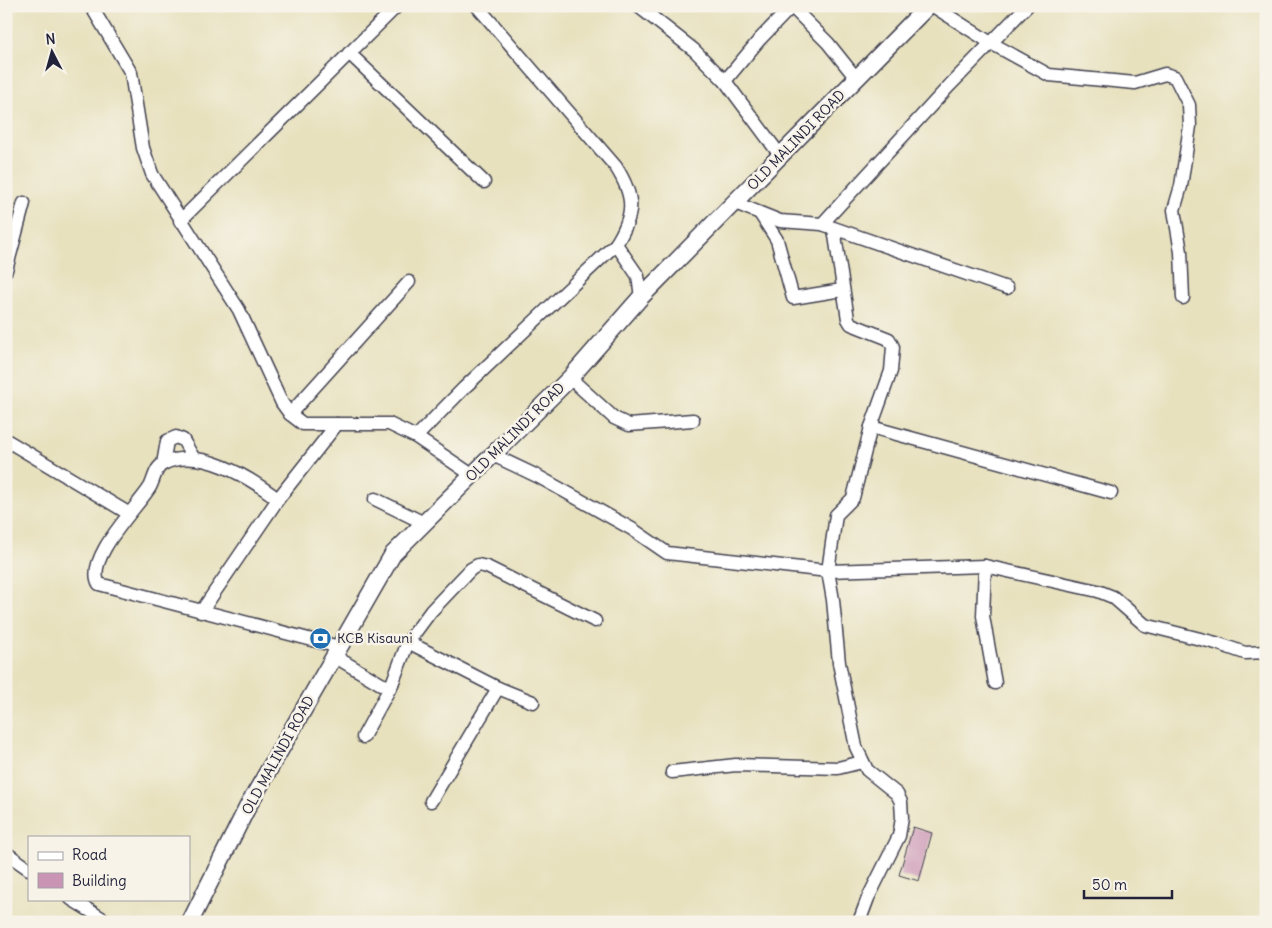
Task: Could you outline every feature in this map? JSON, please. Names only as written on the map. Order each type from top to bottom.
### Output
[{"type":"main road","name":"OLD MALINDI ROAD","points":[[190,922],[248,806],[386,562],[570,378],[642,297],[928,6]]},
{"type":"street","points":[[90,6],[131,73],[143,148],[152,174],[238,310],[282,403],[290,414],[303,424],[389,424],[416,436],[472,474]]},
{"type":"street","points":[[180,221],[397,6]]},
{"type":"street","points":[[416,436],[616,244],[629,223],[631,213],[628,193],[623,179],[604,152],[477,6]]},
{"type":"street","points":[[639,6],[694,50],[725,81],[780,155]]},
{"type":"street","points":[[725,81],[760,39],[792,6],[828,43],[856,78]]},
{"type":"street","points":[[933,6],[991,43],[1049,75],[1135,83],[1165,74],[1175,77],[1189,105],[1190,119],[1181,186],[1174,210],[1181,252],[1183,298]]},
{"type":"street","points":[[828,227],[991,43],[1027,6]]},
{"type":"street","points":[[349,53],[484,182]]},
{"type":"street","points":[[6,270],[24,203]]},
{"type":"street","points":[[735,203],[761,215],[798,224],[828,227],[1007,288]]},
{"type":"street","points":[[761,215],[777,240],[793,298],[842,290]]},
{"type":"street","points":[[828,227],[850,324],[892,342],[890,370],[871,427],[853,498],[836,515],[828,571],[850,724],[862,762],[867,770],[897,794],[901,802],[902,818],[899,836],[868,898],[859,922]]},
{"type":"street","points":[[616,244],[638,276],[642,297]]},
{"type":"street","points":[[290,414],[408,282]]},
{"type":"street","points":[[570,378],[614,418],[629,425],[693,420]]},
{"type":"street","points":[[201,612],[278,499],[337,424]]},
{"type":"street","points":[[871,427],[1111,494]]},
{"type":"street","points":[[163,464],[168,441],[176,437],[183,440],[193,458]]},
{"type":"street","points":[[6,440],[128,513]]},
{"type":"street","points":[[493,455],[539,477],[632,529],[667,553],[828,571],[985,566],[1098,591],[1113,597],[1145,626],[1216,643],[1245,653],[1266,652]]},
{"type":"street","points":[[278,499],[253,480],[233,470],[193,458],[163,464],[158,468],[150,487],[128,513],[98,562],[95,572],[99,584],[336,652],[381,684],[387,686],[392,684]]},
{"type":"street","points":[[375,499],[424,523]]},
{"type":"street","points":[[364,737],[392,684],[408,642],[431,611],[471,569],[478,565],[487,567],[595,621]]},
{"type":"street","points":[[985,566],[983,616],[995,683]]},
{"type":"street","points":[[408,642],[498,688],[534,702]]},
{"type":"street","points":[[432,801],[498,688]]},
{"type":"street","points":[[672,772],[736,765],[838,768],[862,762]]},
{"type":"street","points":[[6,853],[28,868]]},
{"type":"street","points":[[73,900],[108,922]]},
{"type":"building","points":[[913,827],[932,833],[919,881],[899,875]]},
{"type":"place","name":"KCB Kisauni","points":[[321,638]]}]
